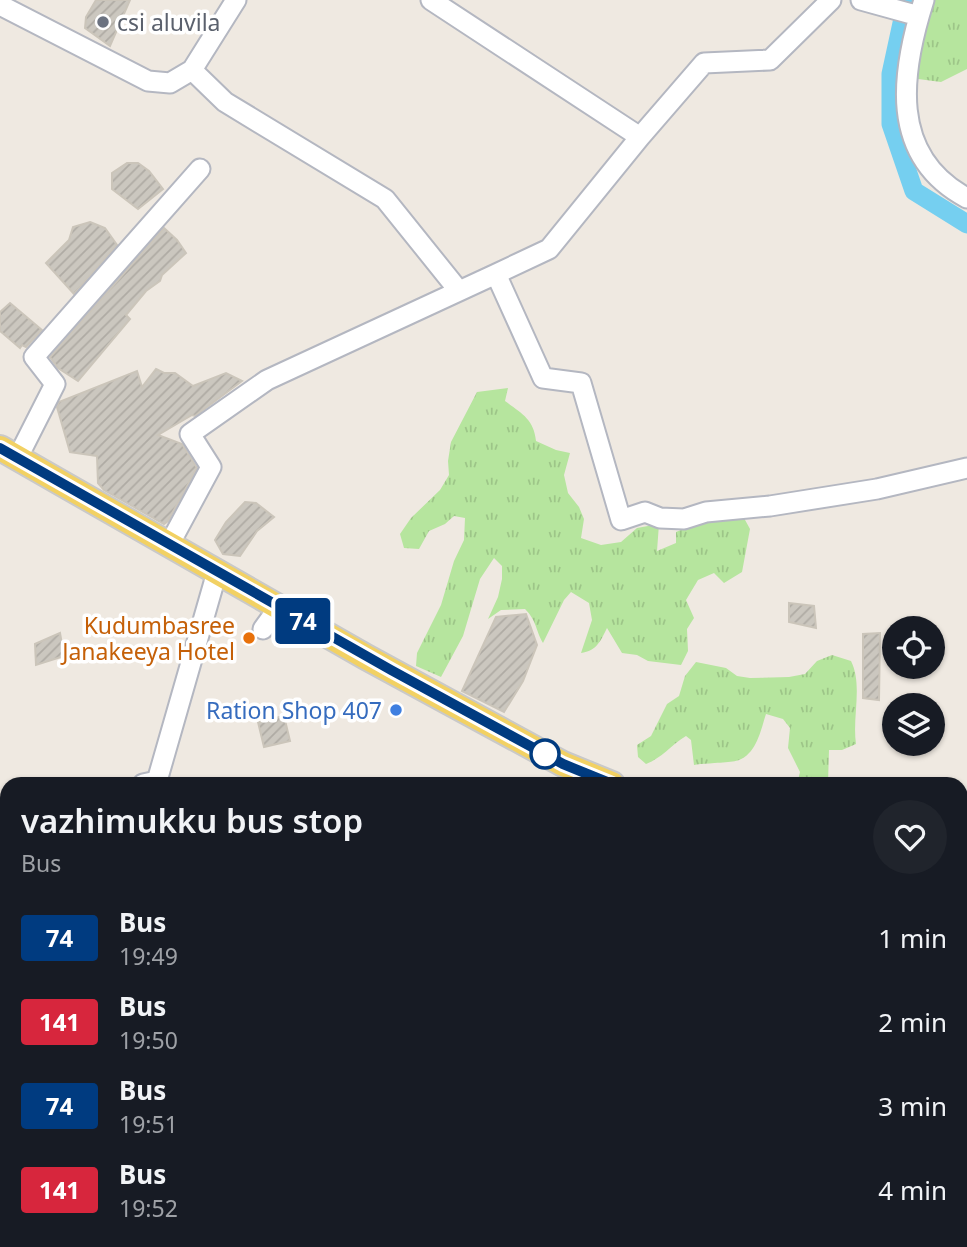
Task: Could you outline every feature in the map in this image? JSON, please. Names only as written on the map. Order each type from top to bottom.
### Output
[{"type":"main road","points":[[9,454],[570,774]]},
{"type":"street","points":[[0,5],[148,81],[170,83],[192,70],[236,0]]},
{"type":"street","points":[[431,0],[640,137]]},
{"type":"street","points":[[169,545],[211,467],[190,434],[267,380],[549,249],[704,63],[770,60],[831,0]]},
{"type":"street","points":[[868,2],[920,11],[912,39],[905,98],[910,133],[926,162],[941,180],[967,198]]},
{"type":"street","points":[[192,70],[225,102],[385,199],[459,291]]},
{"type":"street","points":[[9,454],[55,384],[34,357],[200,169]]},
{"type":"street","points":[[496,274],[543,378],[581,383],[621,520],[645,512],[660,518],[684,519],[706,512],[770,506],[877,489],[967,468]]},
{"type":"street","points":[[158,777],[216,572]]},
{"type":"street","points":[[263,629],[279,607]]},
{"type":"green space","points":[[934,0],[967,0],[967,69],[941,82],[918,79],[917,47],[927,26]]},
{"type":"green space","points":[[508,388],[505,401],[530,422],[536,441],[570,453],[564,475],[568,493],[584,519],[581,538],[601,545],[621,542],[637,528],[659,524],[657,551],[676,543],[676,532],[709,522],[744,518],[750,529],[742,572],[724,583],[714,573],[698,580],[686,600],[694,618],[687,629],[688,651],[681,665],[648,661],[637,655],[622,653],[607,628],[595,647],[581,653],[592,620],[589,603],[571,592],[564,600],[543,643],[534,621],[525,609],[501,610],[488,619],[498,597],[502,579],[502,566],[494,558],[480,579],[463,636],[441,677],[416,666],[417,653],[441,605],[454,561],[464,540],[465,518],[454,516],[445,524],[429,531],[419,549],[404,548],[400,534],[411,518],[440,490],[449,475],[451,442],[477,392]]},
{"type":"green space","points":[[832,655],[851,661],[856,680],[856,744],[842,750],[829,750],[828,777],[799,777],[800,772],[788,748],[790,728],[783,719],[766,714],[754,746],[739,760],[694,765],[691,740],[686,736],[646,764],[638,757],[637,745],[651,736],[667,704],[679,696],[685,676],[696,662],[726,668],[737,676],[750,678],[805,674],[817,661]]},
{"type":"building","name":"csi aluvila","points":[[96,0],[130,0],[110,46],[85,28],[86,17]]},
{"type":"building","points":[[127,163],[138,163],[149,171],[163,189],[138,209],[112,189],[112,173]]},
{"type":"building","points":[[90,222],[105,228],[117,245],[74,294],[46,263],[69,240],[73,227]]},
{"type":"building","points":[[164,228],[186,253],[162,275],[160,281],[146,291],[126,315],[130,319],[78,381],[58,368],[50,357]]},
{"type":"building","points":[[10,303],[42,330],[26,347],[22,345],[20,348],[0,331],[0,312]]},
{"type":"building","points":[[156,369],[164,373],[175,373],[193,386],[226,373],[242,381],[195,416],[192,415],[158,435],[182,444],[197,468],[164,524],[104,490],[98,483],[97,456],[70,452],[57,407],[59,402],[137,371],[142,387]]},
{"type":"building","points":[[245,502],[256,503],[274,517],[257,531],[240,556],[223,554],[215,540],[226,522]]},
{"type":"building","points":[[789,603],[814,606],[816,628],[789,622]]},
{"type":"building","points":[[526,614],[537,645],[523,681],[504,712],[462,691],[496,617]]},
{"type":"building","points":[[60,633],[64,656],[36,665],[35,644]]},
{"type":"building","points":[[880,633],[879,700],[863,698],[863,634]]},
{"type":"building","points":[[284,716],[290,741],[264,747],[258,722]]},
{"type":"waterway","points":[[907,0],[891,74],[891,124],[914,191],[967,224]]},
{"type":"bus line","name":"74","points":[[0,448],[391,670],[563,764],[595,777]]},
{"type":"place","name":"csi aluvila","points":[[103,22]]},
{"type":"place","name":"Kudumbasree Janakeeya Hotel","points":[[249,638]]},
{"type":"place","name":"Ration Shop 407","points":[[396,710]]}]
